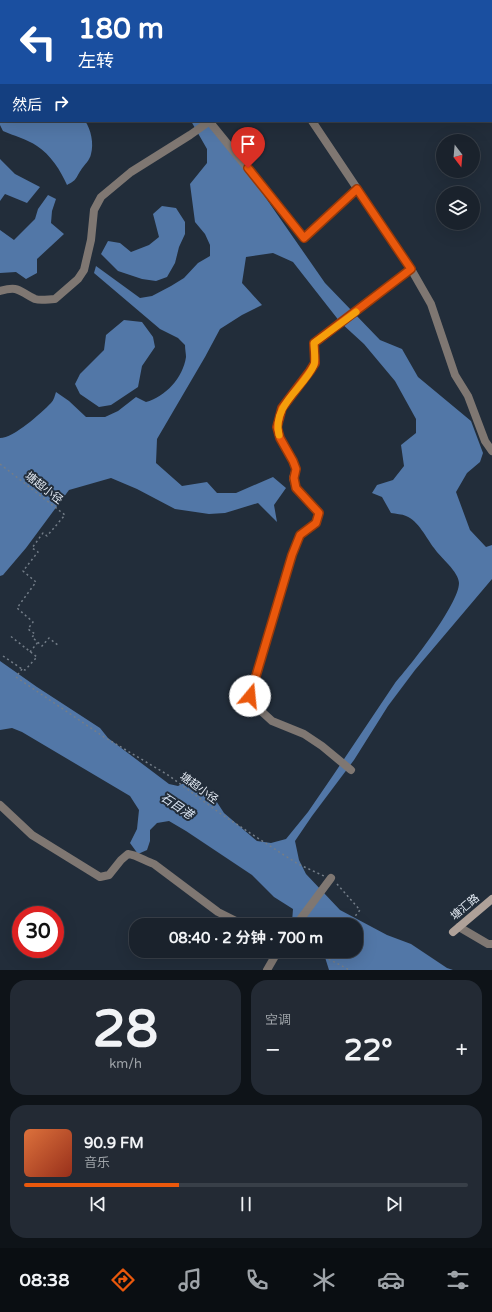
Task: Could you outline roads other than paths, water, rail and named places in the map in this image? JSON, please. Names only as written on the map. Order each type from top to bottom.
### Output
[{"type":"street","points":[[0,291],[11,287],[21,290],[37,299],[55,299],[78,279],[84,270],[91,240],[94,210],[100,197],[131,172],[209,122]]},
{"type":"street","points":[[211,122],[304,238],[357,189]]},
{"type":"street","points":[[313,122],[411,269],[431,304],[455,375],[468,396],[485,441],[492,451]]},
{"type":"street","points":[[351,770],[322,746],[304,734],[272,721],[260,710],[250,696],[292,555],[300,535],[316,523],[319,513],[296,488],[294,478],[296,469],[280,438],[277,427],[282,408],[315,363],[314,343],[411,269]]},
{"type":"street","points":[[0,805],[32,835],[100,877],[109,874],[128,854],[134,855],[142,860],[154,864],[218,912],[230,918]]},
{"type":"street","points":[[301,918],[332,878]]},
{"type":"street","name":"塘汇路","points":[[492,899],[456,930],[488,944],[492,944]]},
{"type":"street","points":[[267,970],[274,958]]},
{"type":"water","points":[[0,122],[86,122],[90,132],[92,150],[88,160],[76,179],[67,185],[55,163],[42,149],[29,141],[3,131]]},
{"type":"water","name":"石目港","points":[[192,122],[211,122],[236,155],[325,283],[380,340],[402,349],[418,377],[471,421],[483,453],[480,462],[467,473],[456,492],[470,530],[486,547],[492,545],[492,579],[415,670],[388,706],[354,760],[295,841],[299,860],[306,874],[340,910],[355,918],[292,918],[293,909],[274,897],[252,875],[169,821],[157,823],[150,830],[150,841],[147,850],[138,854],[130,843],[137,829],[139,810],[130,796],[22,732],[12,728],[0,730],[0,661],[100,728],[108,738],[169,784],[178,786],[191,779],[211,793],[224,813],[257,841],[271,843],[286,839],[308,812],[395,683],[433,634],[457,593],[459,583],[456,574],[437,552],[414,521],[401,514],[391,513],[382,497],[372,493],[377,485],[393,480],[404,466],[401,445],[416,433],[416,419],[395,381],[364,344],[340,322],[293,262],[273,253],[246,257],[242,283],[262,305],[242,315],[220,329],[157,439],[156,463],[182,486],[207,482],[217,493],[236,493],[273,477],[286,488],[274,505],[277,522],[258,503],[225,513],[209,514],[175,509],[137,489],[111,478],[69,490],[26,548],[3,575],[0,576],[0,438],[6,437],[20,430],[52,402],[56,392],[69,401],[86,417],[105,417],[118,411],[136,397],[146,402],[160,396],[172,386],[181,372],[186,357],[185,345],[178,338],[160,329],[94,273],[96,266],[140,298],[152,296],[171,286],[184,278],[198,263],[210,256],[210,245],[205,234],[195,222],[190,184],[207,163],[207,149]]},
{"type":"water","points":[[0,159],[15,174],[40,187],[27,203],[5,194],[0,201]]},
{"type":"water","points":[[48,195],[56,199],[52,211],[51,223],[64,234],[37,259],[37,273],[26,279],[16,272],[0,273],[0,230],[14,240],[35,219],[38,209]]},
{"type":"water","points":[[162,206],[176,208],[185,222],[185,234],[179,247],[175,263],[167,277],[156,281],[142,279],[118,271],[101,254],[108,241],[120,243],[131,252],[149,245],[159,237],[153,214]]},
{"type":"water","points":[[124,320],[142,322],[153,337],[155,347],[142,366],[138,387],[111,405],[99,407],[80,394],[75,384],[80,374],[104,350],[106,335]]},
{"type":"water","points":[[363,922],[387,935],[411,944],[447,968],[453,970],[329,970],[325,958],[363,958]]}]
